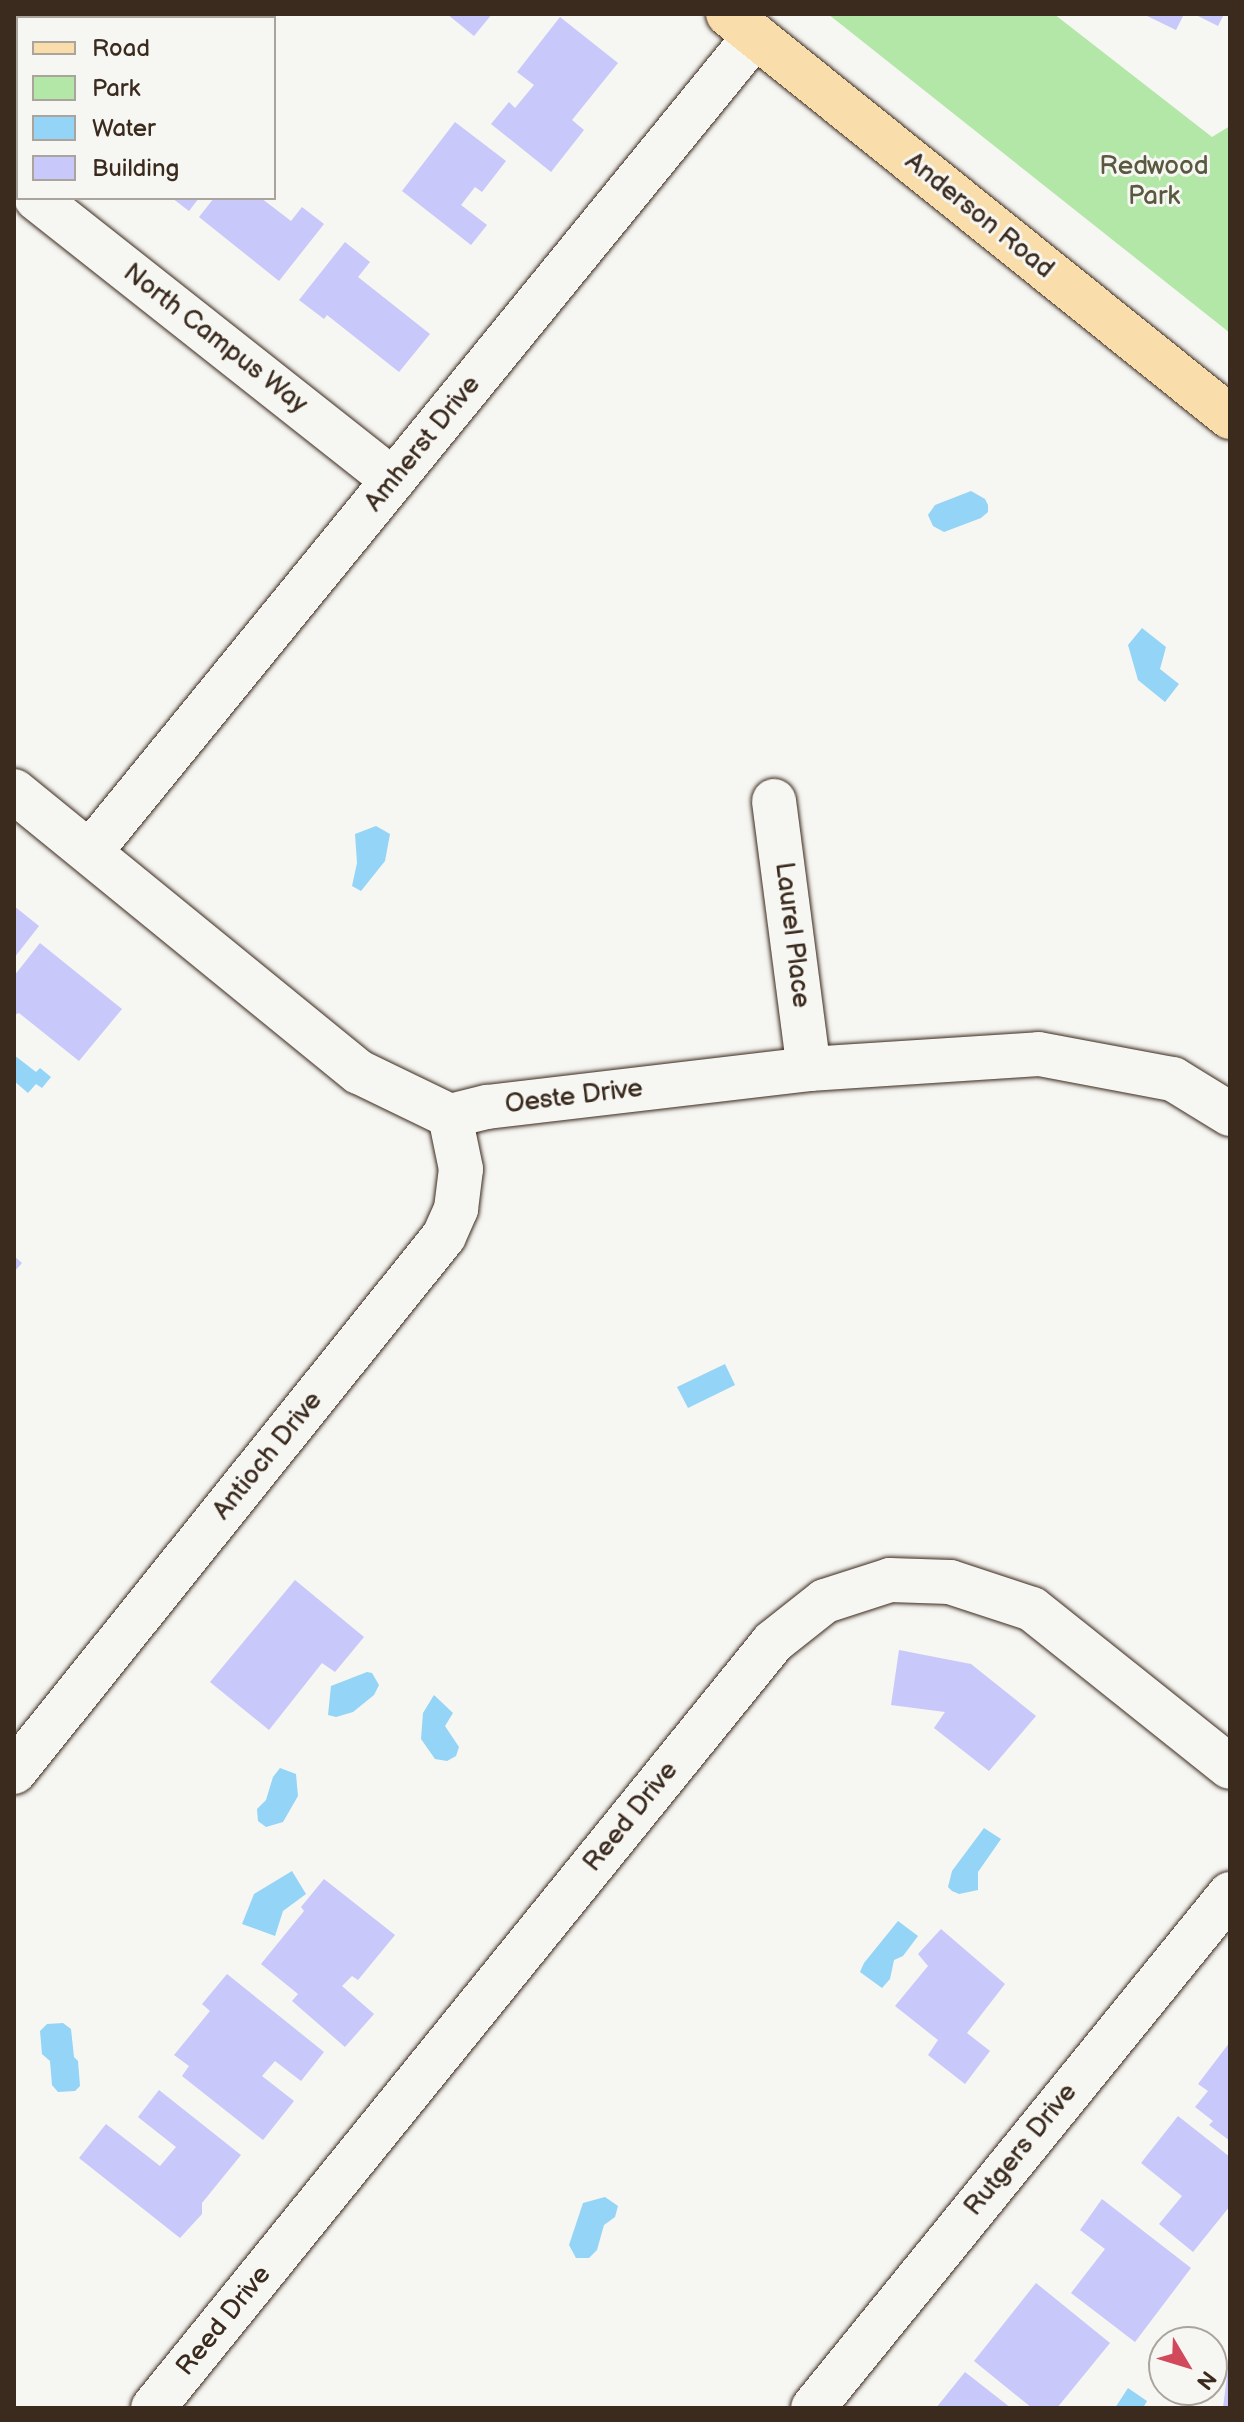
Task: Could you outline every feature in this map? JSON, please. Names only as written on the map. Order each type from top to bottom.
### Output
[{"type":"main road","name":"Anderson Road","points":[[742,25],[1230,417]]},
{"type":"street","name":"Amherst Drive","points":[[90,852],[393,480],[742,25]]},
{"type":"street","name":"North Campus Way","points":[[39,200],[393,480]]},
{"type":"street","points":[[14,791],[359,1072],[450,1116]]},
{"type":"street","name":"Laurel Place","points":[[774,801],[809,1069]]},
{"type":"street","name":"Oeste Drive","points":[[450,1116],[487,1107],[809,1069],[1039,1054],[1173,1079],[1230,1114]]},
{"type":"street","name":"Antioch Drive","points":[[14,1772],[444,1236],[456,1209],[461,1169],[450,1116]]},
{"type":"street","name":"Reed Drive","points":[[153,2408],[773,1642],[825,1601],[890,1580],[950,1582],[1032,1609],[1230,1767]]},
{"type":"street","name":"Rutgers Drive","points":[[813,2408],[1230,1894]]},
{"type":"green space","name":"Redwood Park","points":[[828,14],[1054,14],[1212,137],[1230,126],[1230,333]]},
{"type":"water","points":[[971,491],[985,499],[988,512],[981,518],[944,532],[933,526],[928,515],[935,505]]},
{"type":"water","points":[[1142,628],[1166,647],[1160,669],[1179,684],[1165,702],[1138,680],[1128,645]]},
{"type":"water","points":[[376,826],[390,834],[385,861],[361,891],[352,886],[357,863],[355,834]]},
{"type":"water","points":[[14,1055],[36,1072],[40,1068],[51,1077],[42,1088],[36,1084],[28,1093],[14,1081]]},
{"type":"water","points":[[725,1364],[735,1385],[688,1408],[677,1387]]},
{"type":"water","points":[[367,1672],[372,1673],[379,1685],[374,1695],[353,1712],[336,1717],[328,1715],[331,1686]]},
{"type":"water","points":[[434,1695],[453,1713],[445,1726],[459,1747],[456,1756],[447,1761],[435,1759],[421,1739],[423,1713]]},
{"type":"water","points":[[280,1768],[296,1774],[298,1796],[283,1822],[266,1827],[258,1821],[257,1809],[266,1800],[273,1777]]},
{"type":"water","points":[[984,1828],[1001,1839],[978,1872],[978,1890],[959,1894],[952,1891],[948,1887],[952,1871]]},
{"type":"water","points":[[292,1871],[306,1894],[283,1911],[275,1936],[242,1924],[254,1894]]},
{"type":"water","points":[[898,1921],[918,1936],[903,1956],[894,1960],[890,1979],[882,1988],[860,1972]]},
{"type":"water","points":[[63,2023],[71,2029],[80,2086],[75,2091],[58,2092],[52,2085],[50,2061],[42,2054],[40,2031],[47,2024]]},
{"type":"water","points":[[605,2197],[618,2206],[615,2217],[604,2225],[597,2250],[589,2258],[576,2258],[569,2245],[583,2203]]},
{"type":"water","points":[[1128,2388],[1147,2401],[1143,2408],[1115,2408]]},
{"type":"building","points":[[22,14],[58,14],[56,16],[20,16]]},
{"type":"building","points":[[447,14],[492,14],[474,36]]},
{"type":"building","points":[[1143,14],[1184,14],[1176,30]]},
{"type":"building","points":[[1194,14],[1224,14],[1218,26]]},
{"type":"building","points":[[560,17],[618,63],[572,120],[584,130],[551,172],[491,124],[509,102],[515,108],[534,85],[517,72]]},
{"type":"building","points":[[16,22],[16,54],[14,52]]},
{"type":"building","points":[[455,122],[506,161],[482,192],[475,187],[461,205],[487,225],[471,245],[402,191]]},
{"type":"building","points":[[175,200],[197,200],[189,211]]},
{"type":"building","points":[[212,200],[264,200],[291,221],[302,207],[324,224],[279,281],[199,217]]},
{"type":"building","points":[[345,242],[370,262],[358,277],[430,334],[399,372],[327,315],[324,319],[299,300]]},
{"type":"building","points":[[14,906],[39,926],[14,958]]},
{"type":"building","points":[[40,943],[122,1009],[79,1061],[19,1013],[14,1015],[14,976]]},
{"type":"building","points":[[14,1256],[22,1263],[14,1272]]},
{"type":"building","points":[[295,1580],[364,1637],[335,1672],[322,1663],[269,1730],[210,1682]]},
{"type":"building","points":[[899,1650],[971,1664],[1036,1716],[989,1771],[934,1728],[945,1712],[891,1705]]},
{"type":"building","points":[[324,1879],[395,1935],[358,1980],[352,1976],[342,1986],[374,2014],[345,2047],[292,2001],[298,1994],[261,1964],[304,1911],[301,1907]]},
{"type":"building","points":[[941,1929],[1005,1984],[967,2033],[990,2051],[965,2084],[928,2055],[938,2040],[895,2006],[928,1966],[918,1954]]},
{"type":"building","points":[[227,1974],[324,2052],[301,2081],[275,2061],[262,2076],[294,2101],[263,2140],[182,2076],[189,2066],[174,2055],[210,2011],[202,2004]]},
{"type":"building","points":[[1230,2042],[1230,2141],[1209,2125],[1213,2121],[1195,2107],[1208,2091],[1198,2084]]},
{"type":"building","points":[[159,2090],[241,2155],[202,2203],[202,2214],[180,2238],[79,2158],[106,2124],[160,2166],[176,2147],[138,2117]]},
{"type":"building","points":[[1178,2116],[1230,2157],[1230,2206],[1193,2252],[1159,2224],[1182,2196],[1141,2163]]},
{"type":"building","points":[[1102,2199],[1191,2268],[1135,2342],[1071,2293],[1105,2249],[1080,2230]]},
{"type":"building","points":[[1036,2283],[1110,2343],[1057,2408],[1032,2408],[974,2361]]},
{"type":"building","points":[[1228,2368],[1230,2408],[1223,2408],[1228,2406]]},
{"type":"building","points":[[965,2372],[1011,2408],[936,2408]]}]
